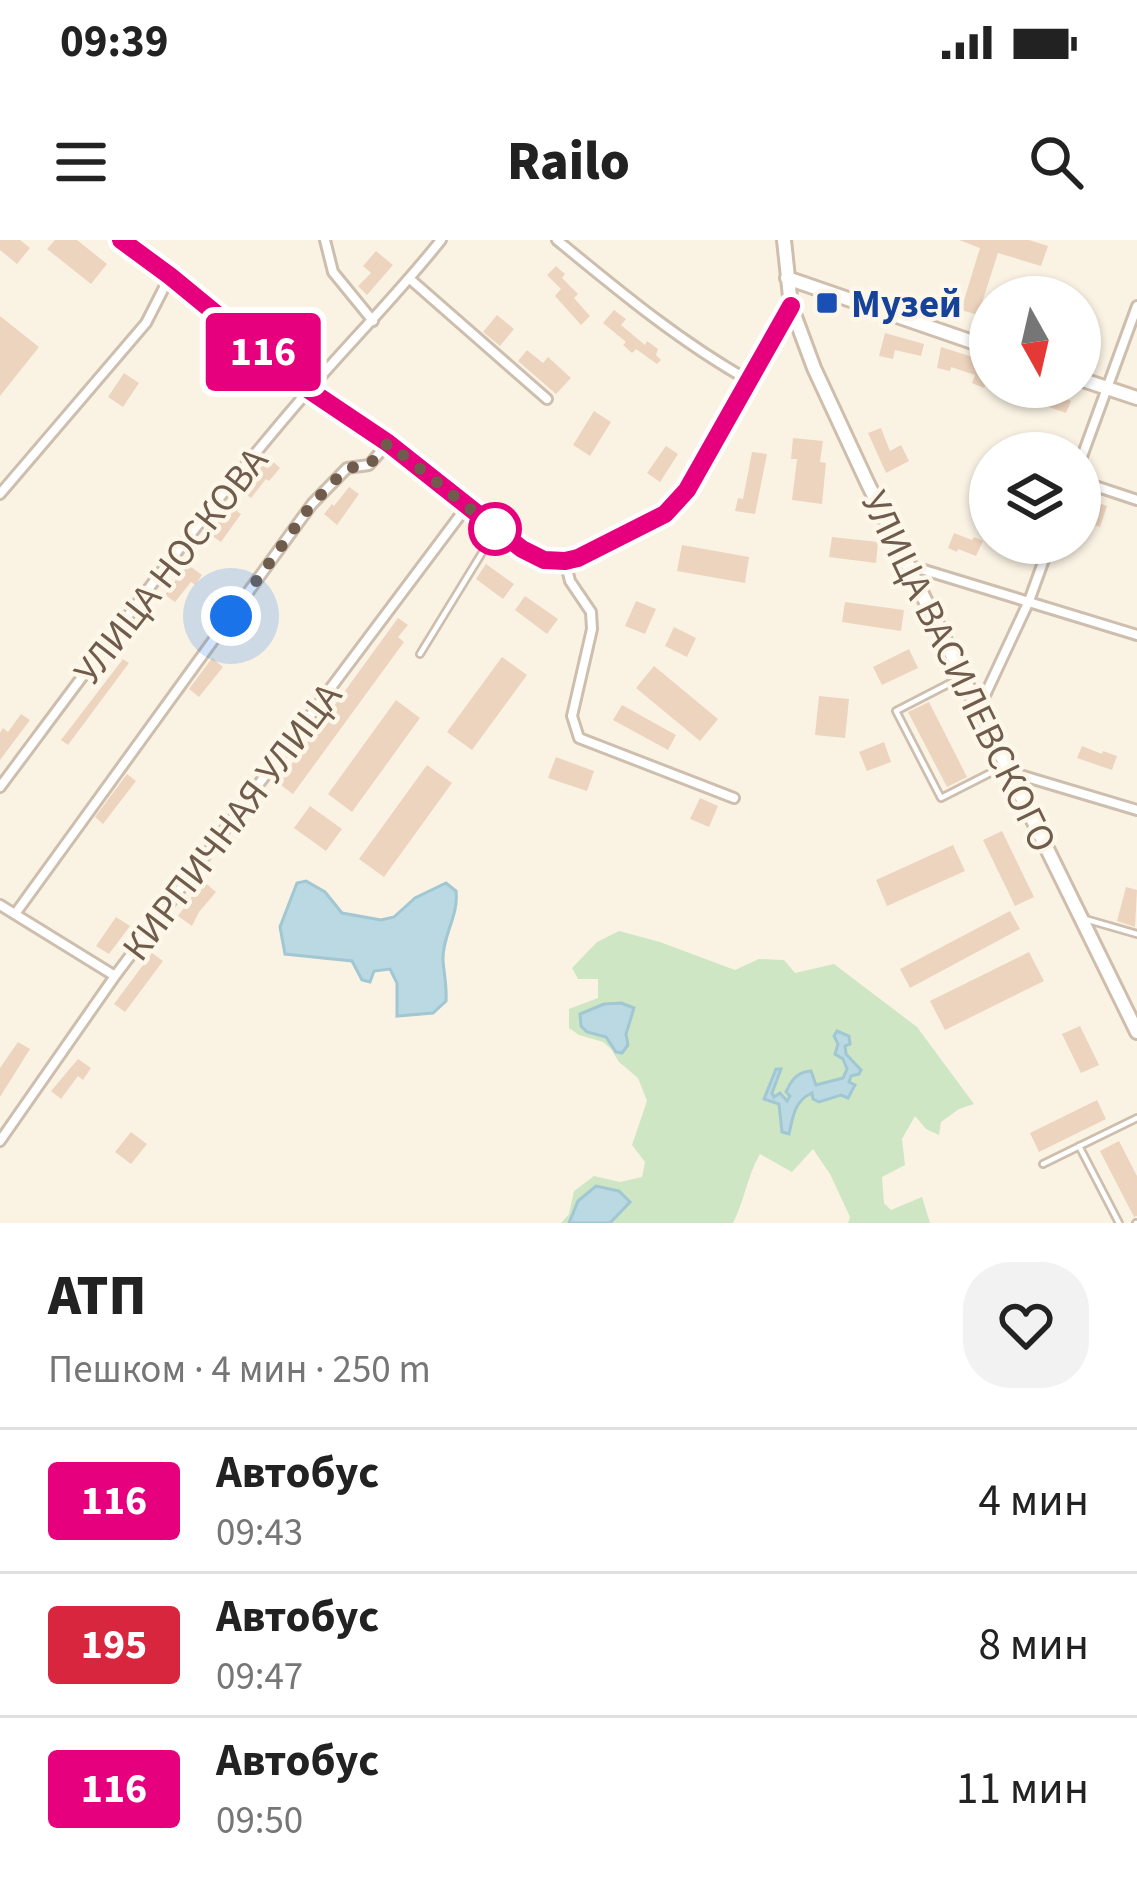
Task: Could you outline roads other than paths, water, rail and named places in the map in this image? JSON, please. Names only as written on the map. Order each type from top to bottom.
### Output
[{"type":"street","points":[[121,240],[309,390],[388,443],[496,530],[535,557],[565,561],[665,514],[687,490],[791,306]]},
{"type":"street","points":[[325,240],[333,272],[373,321]]},
{"type":"street","name":"УЛИЦА НОСКОВА","points":[[0,787],[155,580],[309,390],[441,240]]},
{"type":"street","points":[[557,240],[645,313],[748,380]]},
{"type":"street","name":"УЛИЦА ВАСИЛЕВСКОГО","points":[[784,240],[791,306],[823,387],[1137,1032]]},
{"type":"street","points":[[0,494],[146,322],[170,276]]},
{"type":"street","points":[[787,278],[969,341]]},
{"type":"street","points":[[410,279],[547,399]]},
{"type":"street","points":[[1090,432],[1137,306]]},
{"type":"street","points":[[1101,387],[1137,398]]},
{"type":"street","points":[[15,914],[312,504],[347,468],[369,465],[388,443]]},
{"type":"street","points":[[1101,488],[1137,500]]},
{"type":"street","name":"КИРПИЧНАЯ УЛИЦА","points":[[0,1141],[115,976],[468,505]]},
{"type":"street","points":[[565,561],[570,581],[591,612],[592,629],[572,716],[579,738],[734,798]]},
{"type":"street","points":[[979,710],[1043,564]]},
{"type":"street","points":[[910,566],[1137,635]]},
{"type":"street","points":[[1009,769],[1137,810]]},
{"type":"street","points":[[0,904],[115,976]]},
{"type":"lane","points":[[421,654],[496,530]]},
{"type":"lane","points":[[963,677],[896,711],[941,798],[1009,769]]},
{"type":"lane","points":[[1083,918],[1137,934]]},
{"type":"lane","points":[[1042,1164],[1137,1118]]},
{"type":"lane","points":[[1079,1146],[1119,1223]]},
{"type":"water","points":[[306,881],[325,892],[342,913],[381,920],[394,917],[415,898],[446,883],[456,891],[443,951],[446,1001],[433,1013],[397,1016],[397,983],[390,969],[374,971],[370,982],[362,980],[352,961],[285,954],[280,927],[297,883]]},
{"type":"water","points":[[621,1003],[634,1008],[626,1034],[628,1045],[622,1053],[606,1037],[587,1032],[580,1014]]},
{"type":"water","points":[[837,1031],[849,1036],[846,1054],[861,1070],[851,1076],[849,1082],[855,1085],[848,1098],[841,1095],[819,1102],[812,1093],[806,1096],[793,1116],[789,1134],[782,1132],[779,1104],[764,1099],[776,1069],[781,1069],[772,1093],[774,1097],[780,1093],[787,1101],[788,1087],[802,1073],[811,1071],[816,1085],[843,1078],[847,1069],[835,1054]]},
{"type":"water","points":[[596,1186],[619,1191],[630,1202],[610,1223],[569,1223],[578,1201]]},
{"type":"place","name":"Музей","points":[[827,303]]}]
